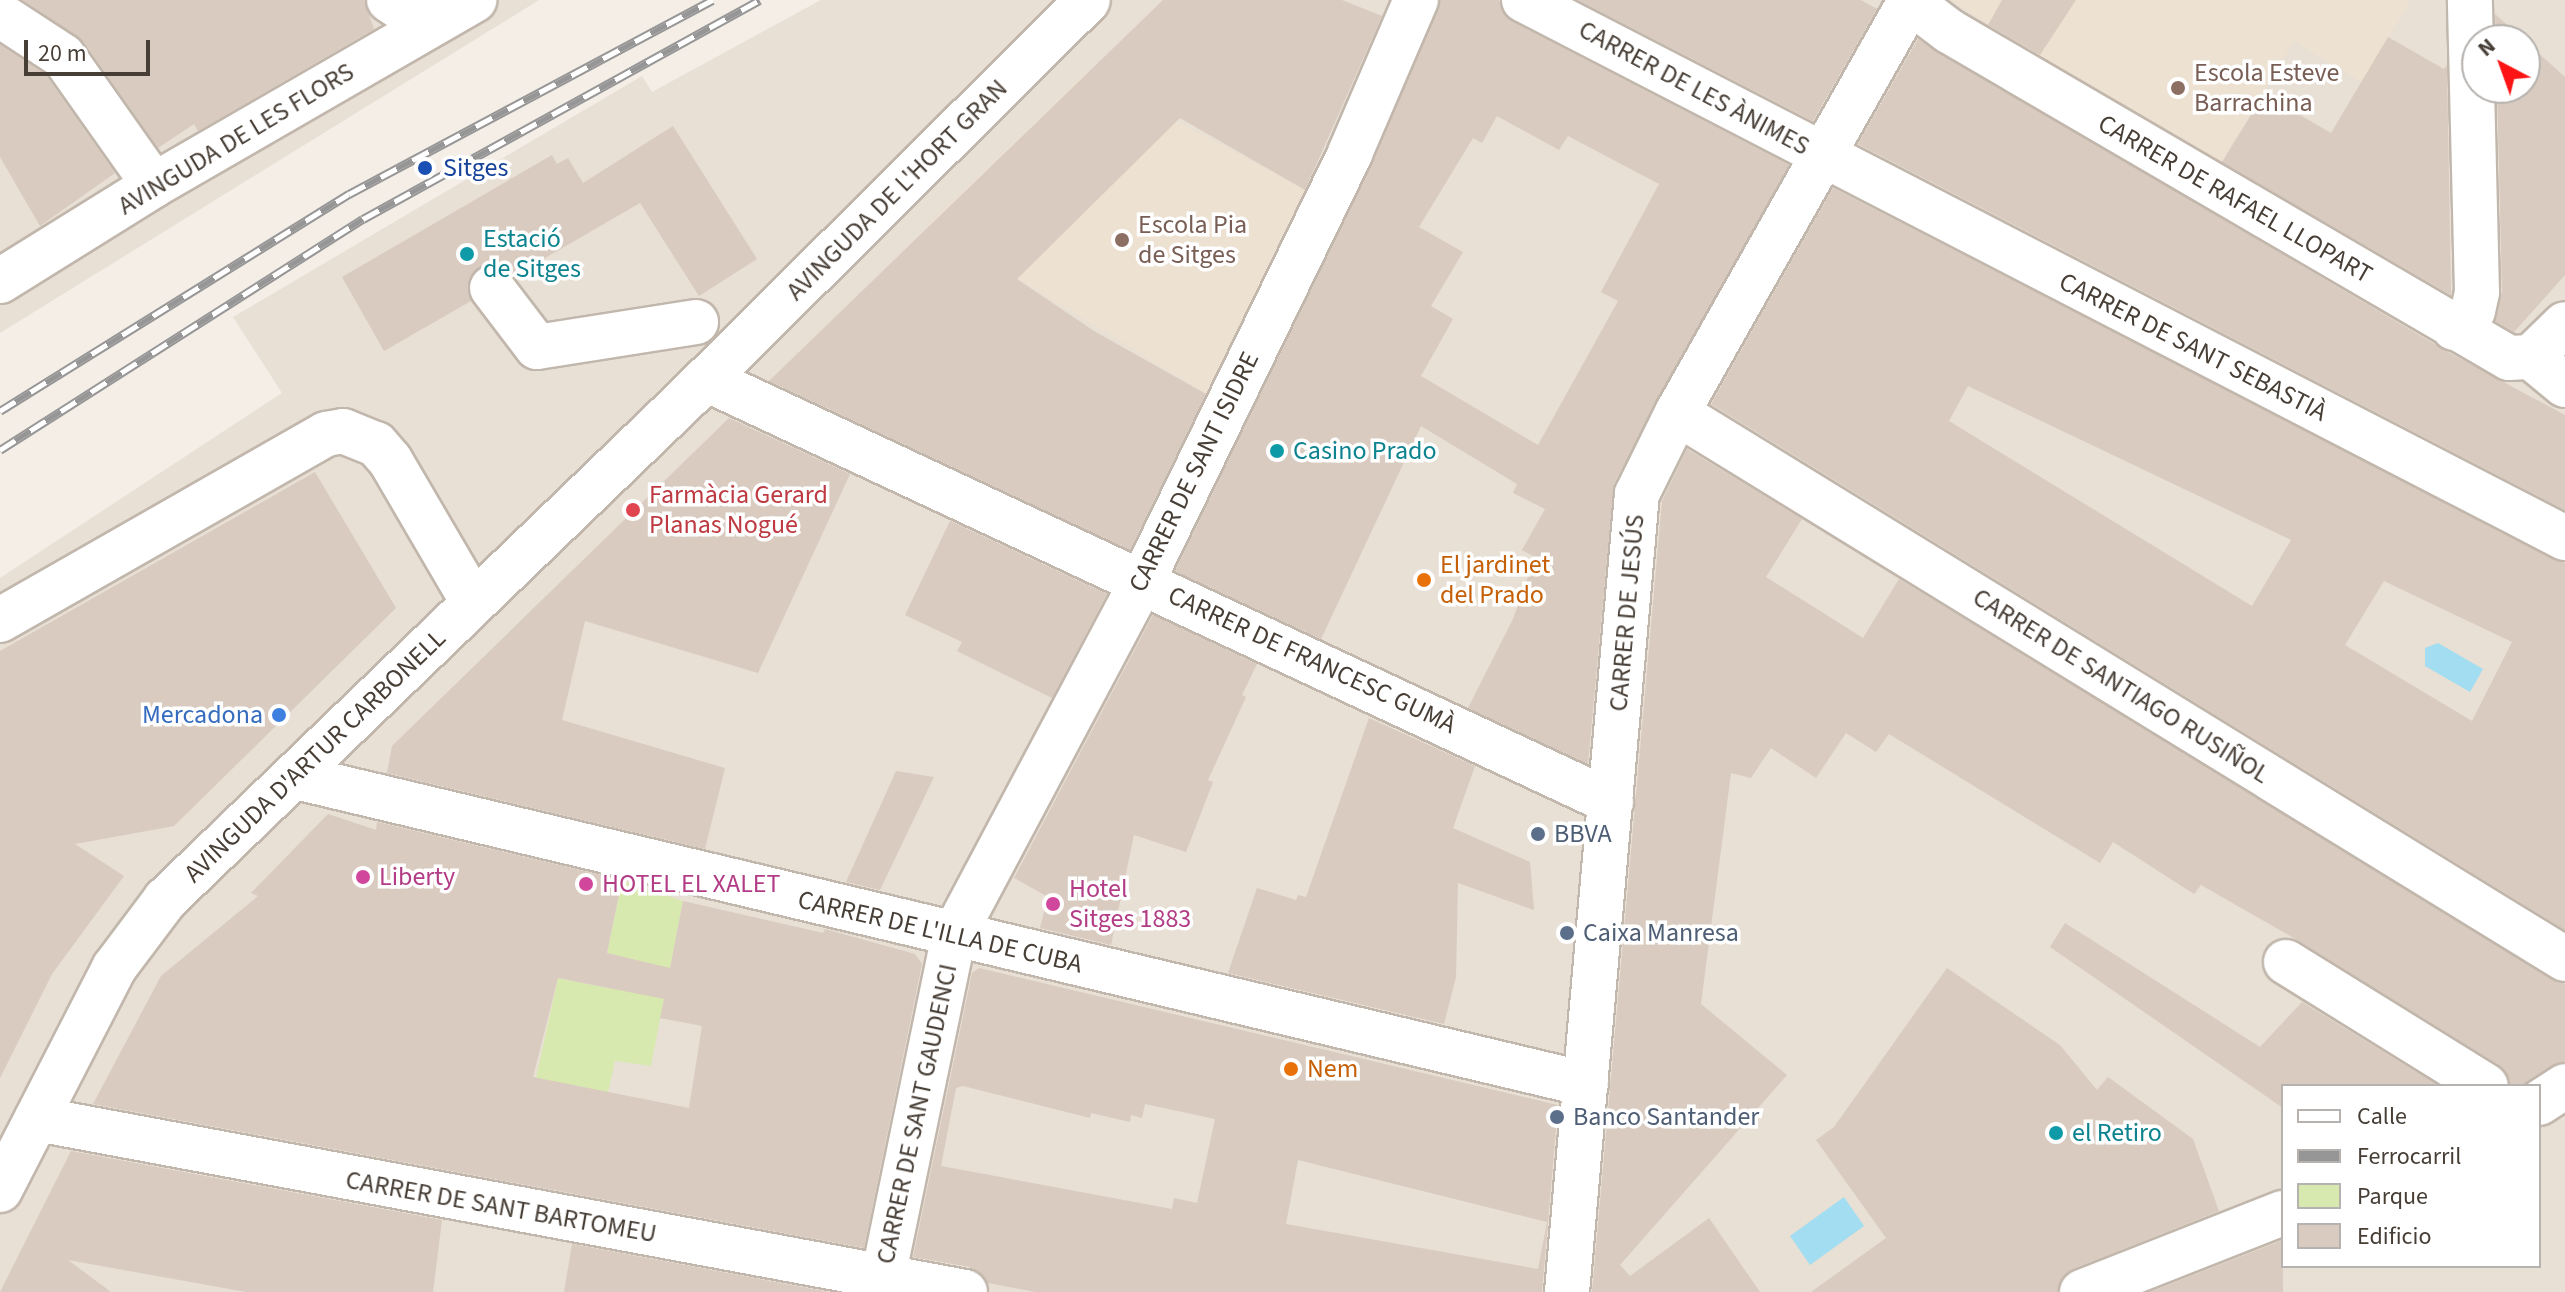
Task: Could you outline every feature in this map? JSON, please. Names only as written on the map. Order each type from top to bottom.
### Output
[{"type":"street","points":[[389,0],[427,25]]},
{"type":"street","name":"AVINGUDA DE LES FLORS","points":[[0,281],[154,185],[474,0]]},
{"type":"street","name":"AVINGUDA DE L'HORT GRAN","points":[[706,379],[1088,0]]},
{"type":"street","name":"CARRER DE SANT ISIDRE","points":[[954,935],[1143,580],[1350,153],[1416,0]]},
{"type":"street","name":"CARRER DE LES ÀNIMES","points":[[1524,0],[1821,154]]},
{"type":"street","points":[[2454,328],[2473,311],[2477,292],[2470,0]]},
{"type":"street","name":"CARRER DE JESÚS","points":[[1567,1292],[1637,494],[1677,413],[1910,1]]},
{"type":"street","name":"CARRER DE RAFAEL LLOPART","points":[[1910,1],[1949,31],[2454,328],[2509,358],[2531,357],[2565,385]]},
{"type":"street","points":[[0,15],[63,56],[154,185]]},
{"type":"street","name":"CARRER DE SANT SEBASTIÀ","points":[[1821,154],[2565,538]]},
{"type":"street","points":[[492,288],[537,347],[696,322]]},
{"type":"street","points":[[2531,357],[2565,324]]},
{"type":"street","name":"CARRER DE FRANCESC GUMÀ","points":[[706,379],[789,422],[1143,580],[1611,802]]},
{"type":"street","name":"AVINGUDA D'ARTUR CARBONELL","points":[[0,1190],[135,937],[165,900],[706,379]]},
{"type":"street","name":"CARRER DE SANTIAGO RUSIÑOL","points":[[1677,413],[2565,959]]},
{"type":"street","points":[[0,620],[326,434],[343,431],[376,444],[390,460],[473,602]]},
{"type":"street","name":"CARRER DE L'ILLA DE CUBA","points":[[296,777],[1586,1084]]},
{"type":"street","name":"CARRER DE SANT GAUDENCI","points":[[881,1284],[954,935]]},
{"type":"street","points":[[2286,962],[2483,1084]]},
{"type":"street","points":[[2541,1102],[2565,1086]]},
{"type":"street","name":"CARRER DE SANT BARTOMEU","points":[[37,1119],[881,1284],[965,1292]]},
{"type":"street","points":[[2082,1292],[2281,1214]]},
{"type":"shaded area","points":[[0,0],[539,0],[0,333]]},
{"type":"shaded area","points":[[821,0],[2565,0],[2565,1292],[0,1292],[0,578],[282,393],[233,317],[642,76],[652,92]]},
{"type":"shaded area","name":"Escola Esteve Barrachina","points":[[1949,0],[2411,0],[2362,82],[2294,41],[2219,166]]},
{"type":"shaded area","name":"Escola Pia de Sitges","points":[[1086,72],[1313,194],[1212,397],[1018,279],[1014,282],[929,225]]},
{"type":"green space","points":[[622,881],[683,901],[651,1066],[615,1061],[608,1093],[536,1078],[558,978],[613,989],[619,956],[607,953]]},
{"type":"water","points":[[2438,643],[2483,669],[2470,692],[2425,666],[2425,648]]},
{"type":"water","points":[[1844,1197],[1864,1226],[1810,1265],[1790,1236]]},
{"type":"building","points":[[23,0],[364,0],[374,29],[198,131],[194,124],[158,148],[83,41]]},
{"type":"building","points":[[1163,0],[1342,0],[1382,16],[1305,190],[1180,118],[1017,279],[1094,331],[1206,394],[1130,550],[769,381]]},
{"type":"building","points":[[1440,0],[1499,0],[1513,22],[1789,165],[1614,483],[1588,764],[1468,708],[1513,619],[1535,557],[1522,550],[1545,509],[1513,493],[1517,484],[1421,426],[1321,639],[1175,571],[1372,164]],"holes":[[[1497,116],[1559,150],[1568,136],[1659,184],[1601,292],[1618,301],[1538,445],[1421,376],[1453,319],[1431,306],[1463,252],[1419,227],[1473,138],[1482,143]]]},
{"type":"building","points":[[1578,0],[1861,0],[1877,9],[1813,121]]},
{"type":"building","points":[[2002,0],[2076,0],[2040,55],[1988,25]]},
{"type":"building","points":[[2495,14],[2506,24],[2495,24]]},
{"type":"building","points":[[2388,37],[2444,69],[2447,65],[2451,295],[2222,162],[2264,94],[2331,133]]},
{"type":"building","points":[[1918,39],[2446,351],[2565,415],[2565,510],[1858,144]]},
{"type":"building","points":[[0,45],[45,74],[115,173],[40,226],[0,157]]},
{"type":"building","points":[[2541,55],[2565,77],[2565,275],[2514,332],[2495,321],[2502,291],[2497,104],[2541,104]]},
{"type":"building","name":"Estació de Sitges","points":[[673,126],[757,259],[699,296],[640,203],[514,276],[501,265],[478,268],[469,279],[471,301],[384,351],[342,277],[552,155],[557,164],[568,158],[583,183]]},
{"type":"building","points":[[1833,188],[2565,563],[2565,930],[1711,404]],"holes":[[[1968,386],[2291,540],[2252,606],[1949,421]],[[2384,581],[2512,642],[2472,721],[2345,645]]]},
{"type":"building","points":[[729,418],[850,474],[758,673],[585,621],[562,720],[725,768],[705,849],[387,773],[392,746]]},
{"type":"building","points":[[1687,449],[1802,519],[1766,577],[1863,638],[1899,579],[2565,984],[2565,1061],[2525,1084],[2510,1084],[2499,1065],[2299,941],[2201,885],[2194,894],[2113,842],[2100,863],[1889,734],[1876,752],[1846,733],[1816,778],[1771,748],[1751,778],[1731,773],[1701,1004],[1787,1075],[1620,1265],[1630,1276],[1709,1218],[1760,1292],[1592,1292],[1662,501]]},
{"type":"building","points":[[315,472],[396,608],[174,826],[75,844],[124,876],[52,974],[0,1078],[0,651]]},
{"type":"building","points":[[950,521],[1107,594],[1052,698],[957,651],[962,642],[905,615]]},
{"type":"building","points":[[1153,615],[1257,664],[1242,695],[1246,697],[1208,780],[1213,782],[1186,852],[1134,835],[1111,945],[1040,928],[1048,897],[1014,878]]},
{"type":"building","points":[[1369,718],[1475,766],[1453,828],[1530,862],[1534,910],[1458,883],[1456,977],[1444,1024],[1228,973],[1257,888],[1296,900],[1298,895],[1306,897]]},
{"type":"building","points":[[896,771],[934,777],[880,890],[846,882]]},
{"type":"building","points":[[328,814],[376,830],[377,822],[622,880],[607,953],[670,968],[683,901],[823,933],[825,929],[915,954],[922,964],[864,1248],[93,1104],[161,976],[258,896],[251,893]],"holes":[[[558,978],[664,999],[660,1018],[702,1026],[689,1108],[533,1077]]]},
{"type":"building","points":[[2065,923],[2260,1047],[2302,1002],[2436,1084],[2281,1084],[2281,1107],[2050,947]]},
{"type":"building","points":[[979,968],[1558,1105],[1542,1292],[1035,1292],[988,1283],[970,1267],[913,1257],[972,973]],"holes":[[[963,1086],[1090,1118],[1091,1113],[1130,1122],[1131,1115],[1142,1118],[1145,1104],[1215,1119],[1197,1203],[1174,1198],[1172,1209],[941,1166],[956,1088]],[[1298,1160],[1547,1222],[1538,1269],[1286,1224]]]},
{"type":"building","name":"el Retiro","points":[[1947,968],[2060,1045],[2097,1090],[2108,1077],[2193,1139],[2219,1211],[2073,1269],[2062,1277],[2058,1292],[1811,1292],[1886,1238],[1816,1140],[1834,1127]]},
{"type":"building","points":[[71,1151],[442,1220],[433,1292],[246,1292],[68,1260],[111,1292],[0,1292]]},
{"type":"building","points":[[2281,1241],[2283,1292],[2150,1292]]},
{"type":"building","points":[[572,1244],[829,1292],[564,1292]]},
{"type":"railway","points":[[0,411],[349,194],[712,0]]},
{"type":"railway","points":[[0,450],[363,219],[760,0]]},
{"type":"place","name":"Escola Esteve Barrachina","points":[[2178,88]]},
{"type":"place","name":"Sitges","points":[[425,168]]},
{"type":"place","name":"Escola Pia de Sitges","points":[[1122,240]]},
{"type":"place","name":"Estació de Sitges","points":[[467,254]]},
{"type":"place","name":"Casino Prado","points":[[1277,451]]},
{"type":"place","name":"Farmàcia Gerard Planas Nogué","points":[[633,510]]},
{"type":"place","name":"El jardinet del Prado","points":[[1424,580]]},
{"type":"place","name":"Mercadona","points":[[279,715]]},
{"type":"place","name":"BBVA","points":[[1538,834]]},
{"type":"place","name":"Liberty","points":[[363,877]]},
{"type":"place","name":"HOTEL EL XALET","points":[[586,884]]},
{"type":"place","name":"Hotel Sitges 1883","points":[[1053,904]]},
{"type":"place","name":"Caixa Manresa","points":[[1567,933]]},
{"type":"place","name":"Nem","points":[[1291,1069]]},
{"type":"place","name":"Banco Santander","points":[[1557,1117]]},
{"type":"place","name":"el Retiro","points":[[2056,1133]]}]
